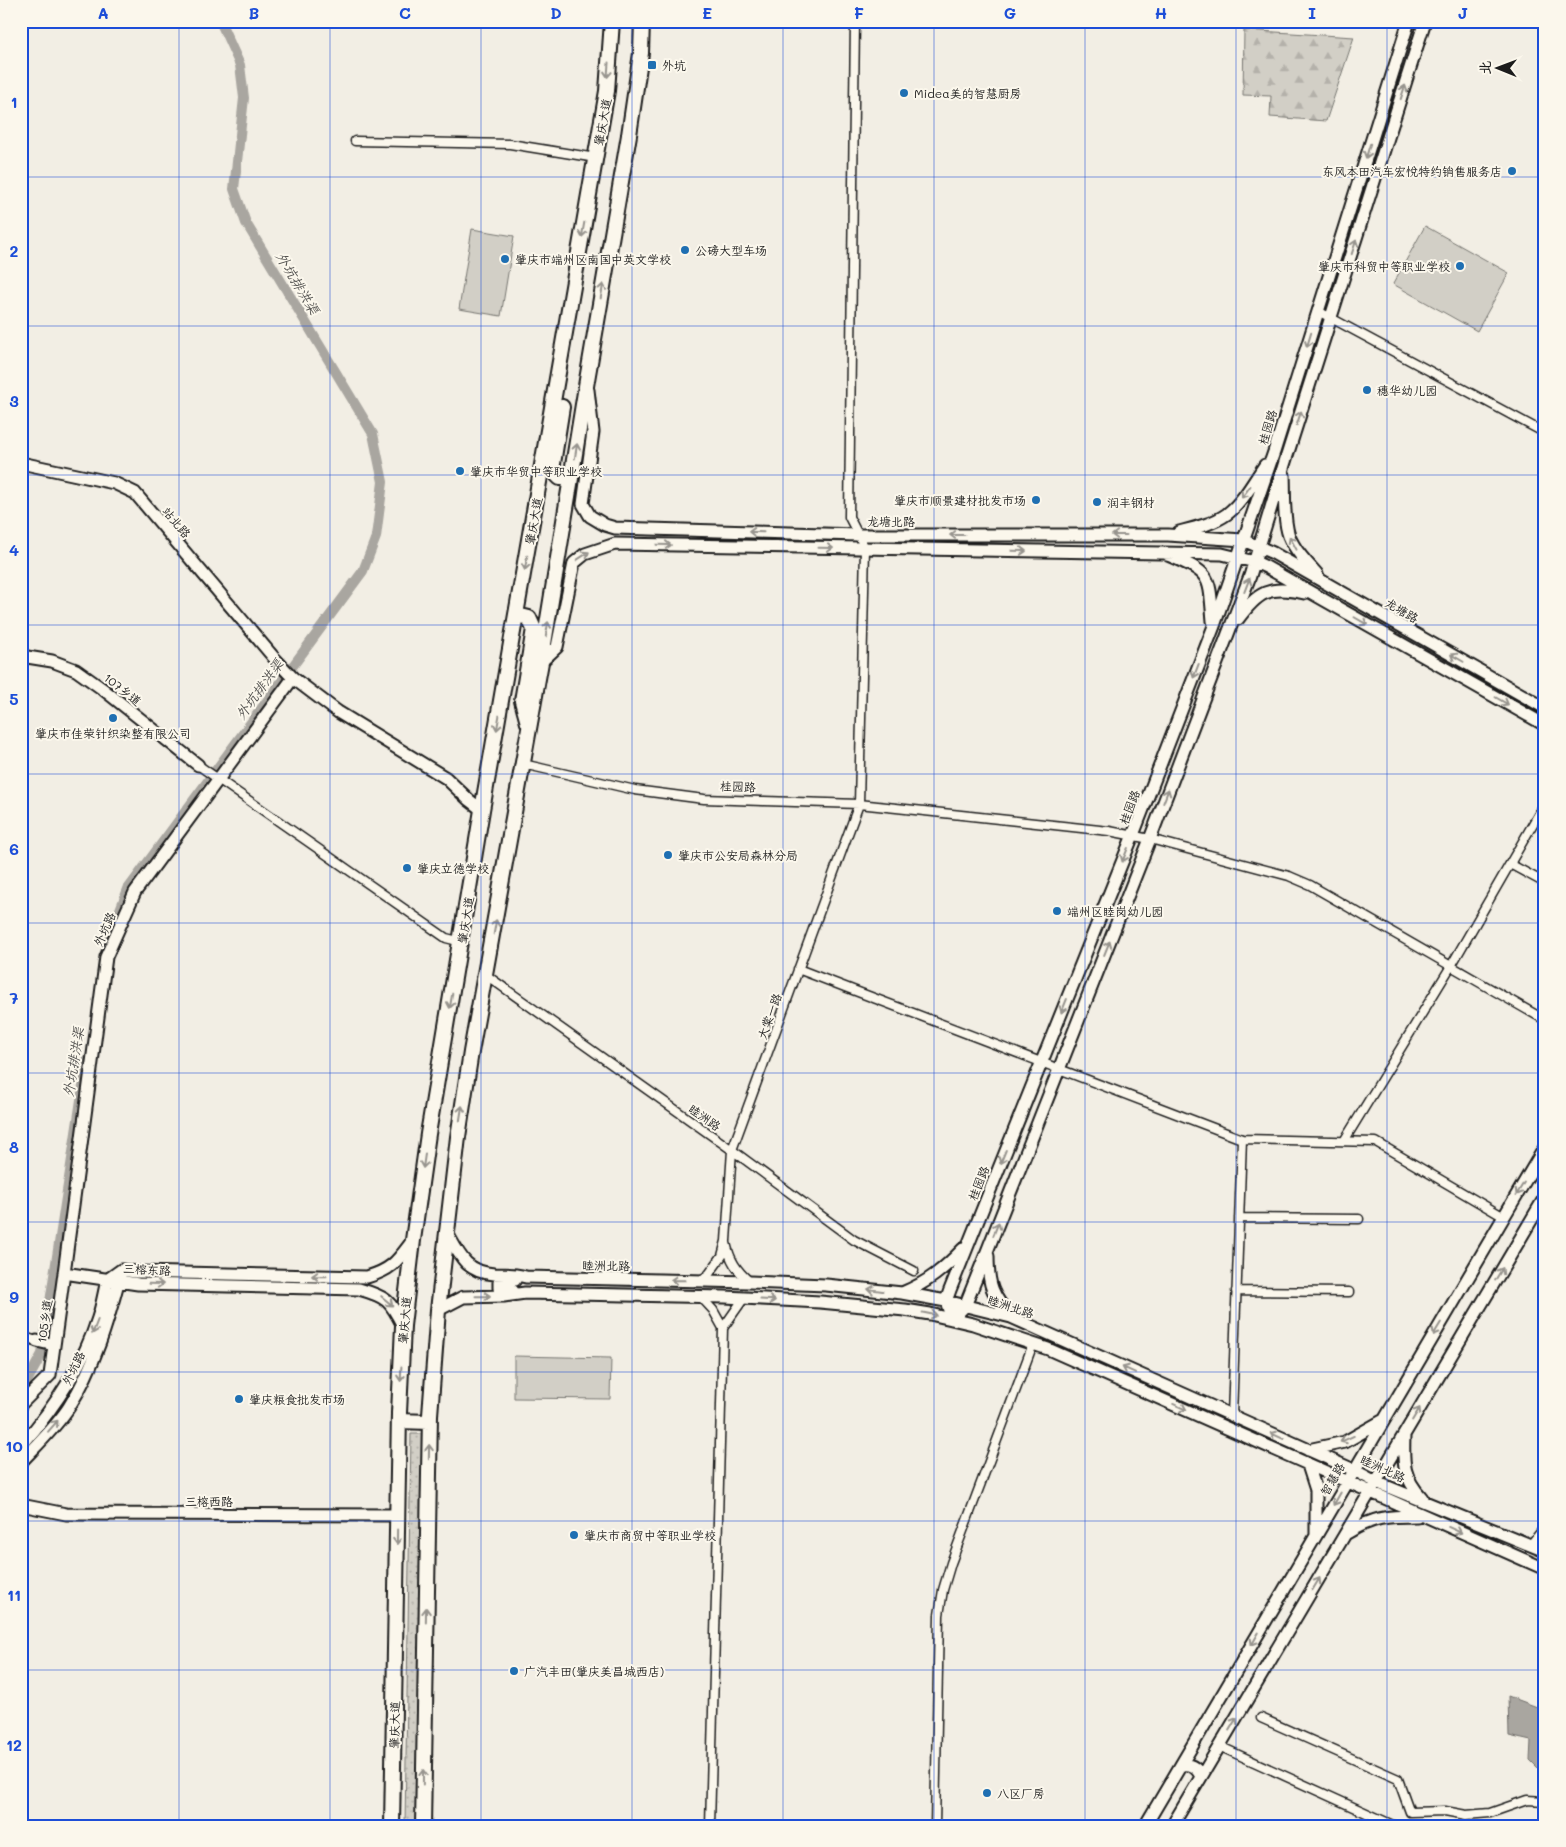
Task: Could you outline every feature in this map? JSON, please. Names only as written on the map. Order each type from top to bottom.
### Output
[{"type":"highway","name":"肇庆大道","points":[[392,1826],[398,1422],[403,1326],[413,1240],[428,1134],[462,942],[482,810],[607,91],[612,21]]},
{"type":"highway","points":[[423,1826],[429,1422],[446,1231],[458,1137],[530,729],[629,135],[641,53],[642,21]]},
{"type":"highway","points":[[558,379],[562,409],[552,470],[560,478],[572,474]]},
{"type":"highway","points":[[517,615],[528,618],[534,629],[522,701],[530,729]]},
{"type":"highway","points":[[398,1422],[429,1422]]},
{"type":"main road","name":"桂园路","points":[[946,1301],[1133,835],[1214,626],[1274,452],[1409,21]]},
{"type":"main road","points":[[952,1319],[965,1306],[988,1249],[1150,838],[1255,562],[1425,21]]},
{"type":"main road","name":"龙塘北路","points":[[587,380],[593,432],[583,504],[590,516],[605,525],[615,528],[858,535],[1168,535]]},
{"type":"main road","points":[[1168,535],[1198,527],[1226,514],[1239,502],[1274,452]]},
{"type":"main road","name":"站北路","points":[[21,463],[114,483],[135,494],[293,678]]},
{"type":"main road","points":[[1284,465],[1287,526],[1290,536],[1302,557],[1323,581]]},
{"type":"main road","name":"龙塘路","points":[[1168,535],[1244,540],[1260,546],[1545,708]]},
{"type":"main road","points":[[541,662],[557,647],[574,562],[585,554],[615,544],[1222,554],[1238,556],[1255,562],[1545,725]]},
{"type":"main road","points":[[1162,553],[1197,569],[1205,575],[1209,583],[1214,626]]},
{"type":"main road","points":[[1229,630],[1249,604],[1258,595],[1267,591],[1288,589],[1319,597]]},
{"type":"main road","name":"107乡道","points":[[21,656],[52,661],[76,670],[198,765]]},
{"type":"main road","points":[[293,678],[338,712],[446,778],[482,810]]},
{"type":"main road","name":"外坑路","points":[[64,1273],[106,957],[135,892],[293,678]]},
{"type":"main road","name":"智慧路","points":[[1144,1826],[1545,1147]]},
{"type":"main road","points":[[1172,1826],[1545,1197]]},
{"type":"main road","name":"睦洲北路","points":[[446,1231],[469,1267],[485,1273],[526,1277],[826,1285],[902,1293],[946,1301],[1010,1317],[1354,1470],[1376,1482],[1545,1551]]},
{"type":"main road","name":"三榕东路","points":[[403,1326],[393,1306],[379,1294],[359,1289],[138,1284],[113,1281],[121,1270],[136,1272],[367,1277],[383,1272],[396,1263],[413,1240]]},
{"type":"main road","points":[[902,1293],[930,1280],[944,1269],[968,1244]]},
{"type":"main road","points":[[988,1249],[989,1285],[993,1294],[1010,1317]]},
{"type":"main road","points":[[64,1273],[113,1281]]},
{"type":"main road","name":"105乡道","points":[[21,1404],[50,1375],[64,1273]]},
{"type":"main road","points":[[525,1293],[499,1288],[499,1282],[502,1280],[520,1280],[526,1277]]},
{"type":"main road","name":"外坑路","points":[[21,1446],[59,1399],[78,1366],[113,1281]]},
{"type":"main road","name":"外坑路","points":[[21,1462],[68,1408],[85,1378],[99,1346],[113,1281]]},
{"type":"main road","points":[[438,1310],[462,1297],[504,1296],[525,1293],[744,1298],[864,1306],[922,1312],[952,1319],[1048,1348],[1545,1569]]},
{"type":"main road","points":[[946,1301],[952,1319]]},
{"type":"main road","points":[[37,1341],[54,1345]]},
{"type":"main road","points":[[1308,1450],[1345,1442],[1383,1420]]},
{"type":"main road","points":[[1404,1434],[1403,1458],[1405,1473],[1413,1488],[1424,1501]]},
{"type":"main road","points":[[1308,1464],[1316,1490],[1316,1535]]},
{"type":"main road","name":"三榕西路","points":[[21,1504],[66,1514],[397,1516]]},
{"type":"main road","points":[[1346,1534],[1364,1523],[1379,1518],[1423,1516]]},
{"type":"main road","points":[[1181,1765],[1190,1764],[1198,1770],[1201,1777]]},
{"type":"street","points":[[855,21],[849,517],[865,548]]},
{"type":"street","points":[[355,140],[510,144],[596,158]]},
{"type":"street","points":[[1318,311],[1545,433]]},
{"type":"street","name":"大棠一路","points":[[726,1241],[732,1150],[859,804],[865,548]]},
{"type":"street","name":"桂园路","points":[[523,764],[635,790],[704,799],[859,804],[1109,831],[1150,838],[1289,876],[1310,885],[1545,1020]]},
{"type":"street","points":[[198,765],[446,938],[462,942]]},
{"type":"street","points":[[1344,1141],[1451,966],[1545,803]]},
{"type":"street","points":[[1510,864],[1545,883]]},
{"type":"street","points":[[798,969],[1242,1139],[1376,1142],[1504,1217]]},
{"type":"street","name":"睦洲路","points":[[486,975],[732,1150],[854,1240],[914,1272]]},
{"type":"street","points":[[1232,1416],[1242,1139]]},
{"type":"street","points":[[1239,1218],[1359,1220]]},
{"type":"street","points":[[700,1281],[716,1267],[722,1256],[726,1241]]},
{"type":"street","points":[[726,1241],[734,1267],[750,1282]]},
{"type":"street","points":[[1236,1291],[1350,1292]]},
{"type":"street","points":[[701,1297],[713,1310],[723,1328],[710,1826]]},
{"type":"street","points":[[723,1328],[744,1298]]},
{"type":"street","points":[[21,1336],[37,1341]]},
{"type":"street","points":[[935,1826],[938,1644],[943,1590],[951,1563],[1032,1344]]},
{"type":"street","points":[[1531,1544],[1545,1527]]},
{"type":"street","points":[[1261,1718],[1398,1780],[1410,1812],[1445,1812],[1466,1815],[1490,1813],[1527,1800],[1545,1801]]},
{"type":"street","points":[[1219,1746],[1395,1826]]},
{"type":"green space","points":[[1244,30],[1354,37],[1326,121],[1270,117],[1271,96],[1243,95]]},
{"type":"green space","points":[[1425,226],[1509,273],[1477,331],[1393,284]]},
{"type":"green space","points":[[472,229],[514,236],[501,316],[459,309]]},
{"type":"green space","points":[[514,1356],[611,1358],[610,1399],[514,1398]]},
{"type":"green space","points":[[411,1434],[425,1434],[418,1826],[405,1826]]},
{"type":"shaded area","points":[[1508,1696],[1545,1710],[1545,1771],[1540,1770],[1530,1760],[1531,1741],[1509,1736]]},
{"type":"waterway","name":"外坑排洪渠","points":[[109,938],[128,889],[363,571],[376,537],[383,482],[373,434],[246,223],[234,189],[244,98],[240,65],[220,21]]},
{"type":"waterway","name":"外坑排洪渠","points":[[21,1387],[27,1381],[42,1354],[87,1061]]},
{"type":"place","name":"外坑","points":[[652,65]]},
{"type":"place","name":"Midea美的智慧厨房","points":[[904,93]]},
{"type":"place","name":"东风本田汽车宏悦特约销售服务店","points":[[1512,171]]},
{"type":"place","name":"公磅大型车场","points":[[685,250]]},
{"type":"place","name":"肇庆市端州区南国中英文学校","points":[[505,259]]},
{"type":"place","name":"肇庆市科贸中等职业学校","points":[[1460,266]]},
{"type":"place","name":"穗华幼儿园","points":[[1367,390]]},
{"type":"place","name":"肇庆市华贸中等职业学校","points":[[460,471]]},
{"type":"place","name":"肇庆市顺景建材批发市场","points":[[1036,500]]},
{"type":"place","name":"润丰钢材","points":[[1097,502]]},
{"type":"place","name":"肇庆市佳荣针织染整有限公司","points":[[113,718]]},
{"type":"place","name":"肇庆市公安局森林分局","points":[[668,855]]},
{"type":"place","name":"肇庆立德学校","points":[[407,868]]},
{"type":"place","name":"端州区睦岗幼儿园","points":[[1057,911]]},
{"type":"place","name":"肇庆粮食批发市场","points":[[239,1399]]},
{"type":"place","name":"肇庆市商贸中等职业学校","points":[[574,1535]]},
{"type":"place","name":"广汽丰田(肇庆美昌城西店)","points":[[514,1671]]},
{"type":"place","name":"八区厂房","points":[[987,1793]]}]
